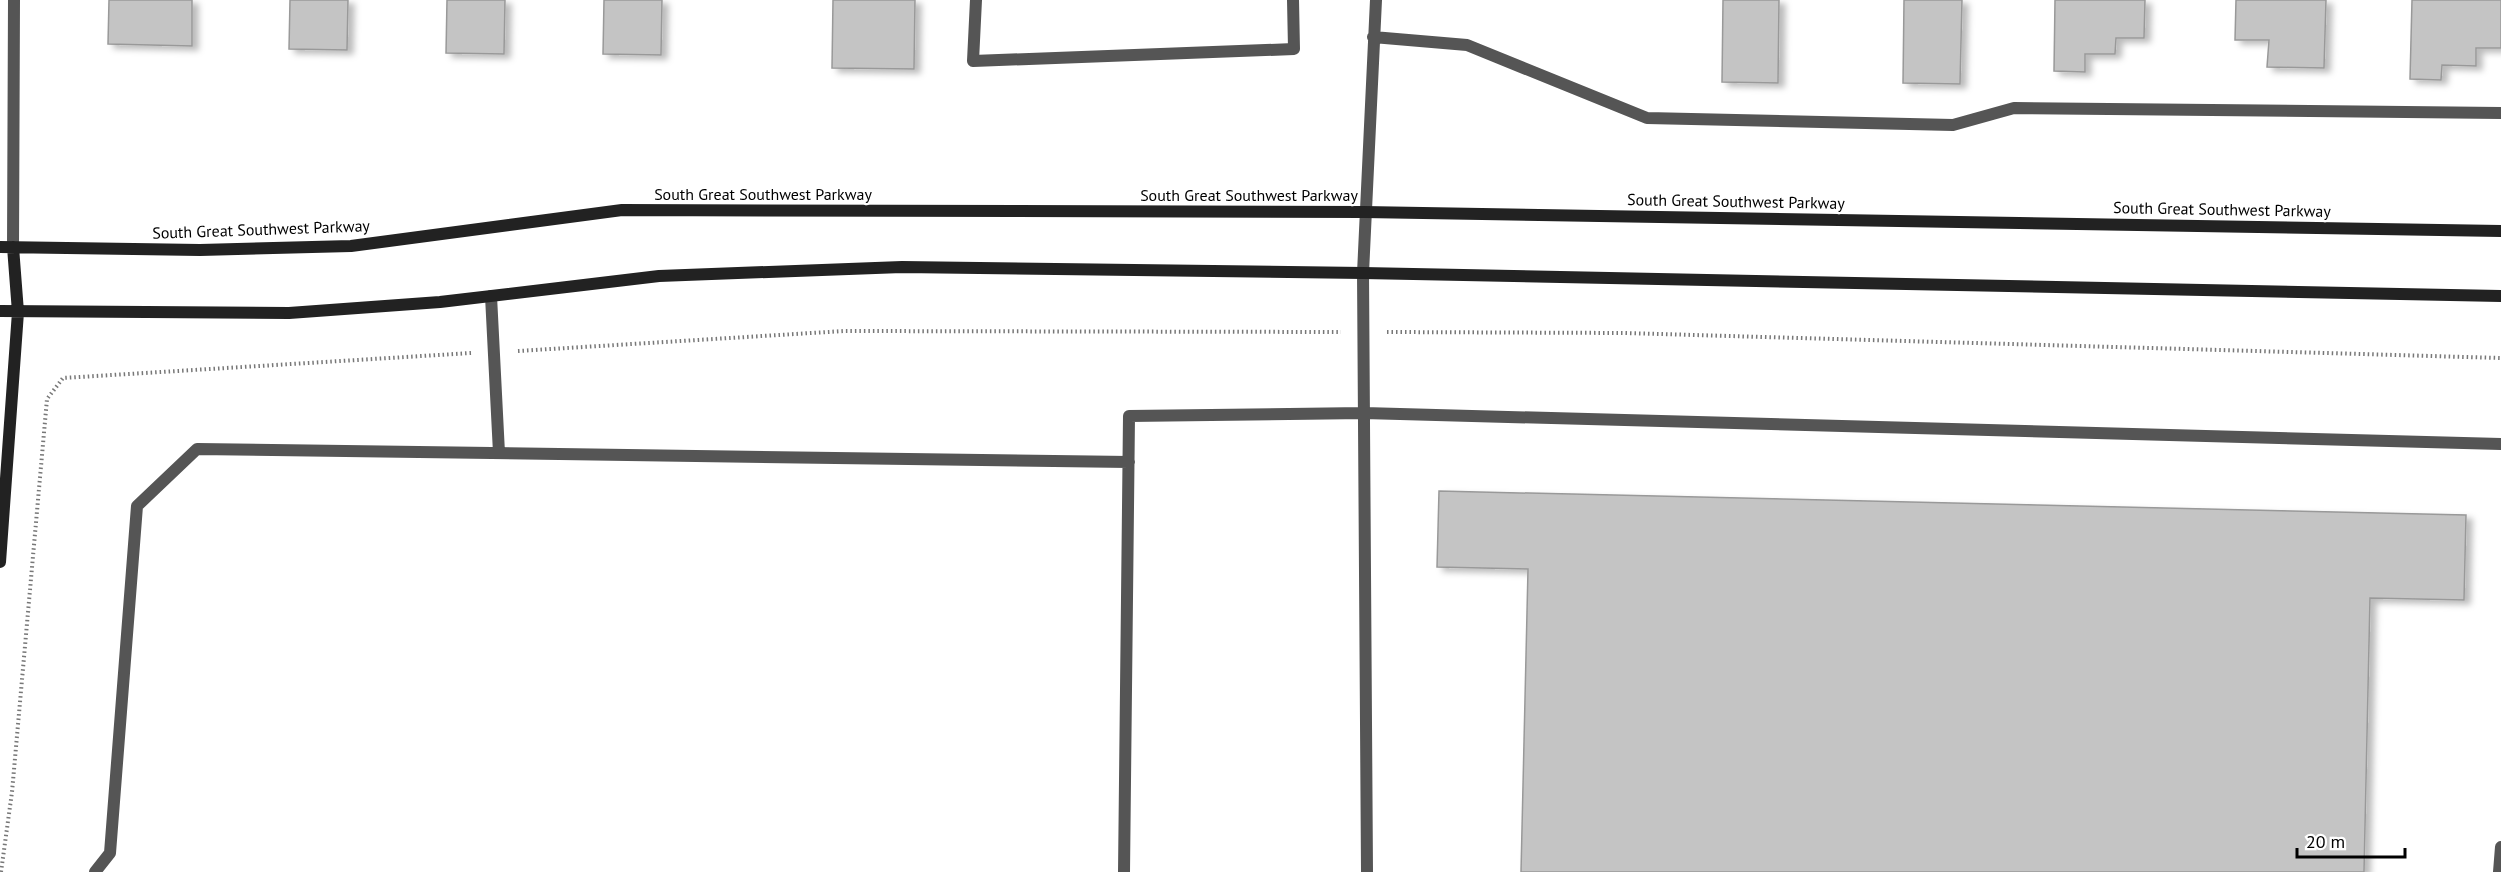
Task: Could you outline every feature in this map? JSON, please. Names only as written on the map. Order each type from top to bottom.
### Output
[{"type":"main road","name":"South Great Southwest Parkway","points":[[0,247],[200,250],[351,246],[622,210],[1364,212],[2501,231]]},
{"type":"main road","points":[[0,562],[18,312],[13,247]]},
{"type":"main road","points":[[0,311],[289,313],[491,296],[659,276],[902,267],[1363,273],[2501,296]]},
{"type":"lane","points":[[13,247],[14,0]]},
{"type":"lane","points":[[975,0],[973,61],[1294,49],[1293,0]]},
{"type":"lane","points":[[1367,872],[1363,273],[1364,212],[1376,0]]},
{"type":"lane","points":[[1373,38],[1467,45],[1647,118],[1953,125],[2014,108],[2501,113]]},
{"type":"lane","points":[[491,296],[499,453]]},
{"type":"lane","points":[[1124,872],[1129,416],[1364,413],[2501,444]]},
{"type":"lane","points":[[95,872],[110,853],[137,506],[197,449],[1129,462]]},
{"type":"lane","points":[[2499,872],[2501,847]]},
{"type":"path","points":[[1,872],[12,792],[47,399],[63,378],[844,331],[1624,333],[2501,358]]},
{"type":"building","points":[[109,0],[192,0],[192,46],[108,44]]},
{"type":"building","points":[[290,0],[348,0],[347,50],[289,49]]},
{"type":"building","points":[[447,0],[505,0],[504,54],[446,53]]},
{"type":"building","points":[[604,0],[662,0],[661,55],[603,54]]},
{"type":"building","points":[[833,0],[915,0],[914,69],[832,68]]},
{"type":"building","points":[[1723,0],[1779,0],[1778,83],[1722,82]]},
{"type":"building","points":[[1904,0],[1962,0],[1960,84],[1903,83]]},
{"type":"building","points":[[2055,0],[2145,0],[2144,38],[2116,38],[2115,54],[2085,54],[2085,72],[2054,71]]},
{"type":"building","points":[[2236,0],[2326,0],[2324,68],[2267,67],[2269,40],[2235,40]]},
{"type":"building","points":[[2412,0],[2501,0],[2501,48],[2476,48],[2476,66],[2442,65],[2441,80],[2410,79]]},
{"type":"building","points":[[1439,491],[2466,515],[2464,600],[2370,598],[2364,872],[1521,872],[1528,569],[1437,567]]}]
